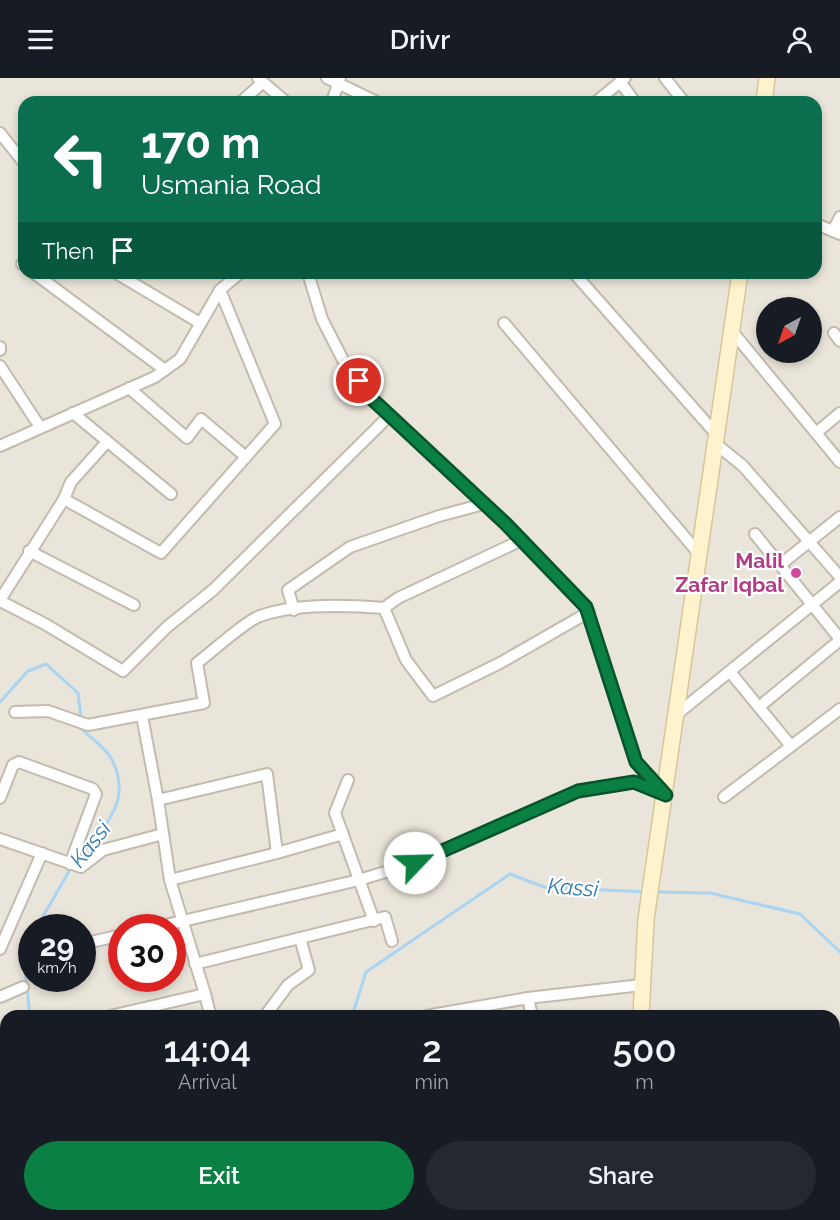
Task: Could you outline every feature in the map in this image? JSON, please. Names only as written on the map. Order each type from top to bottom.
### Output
[{"type":"main road","points":[[765,96],[767,78]]},
{"type":"main road","points":[[641,1010],[646,919],[666,795],[739,279]]},
{"type":"street","points":[[327,78],[339,81],[366,96]]},
{"type":"street","points":[[665,78],[679,96]]},
{"type":"street","points":[[246,96],[260,80],[279,96]]},
{"type":"street","points":[[603,96],[623,80],[632,96]]},
{"type":"street","points":[[334,96],[339,81]]},
{"type":"street","points":[[0,133],[18,156]]},
{"type":"street","points":[[822,226],[836,232],[840,217]]},
{"type":"street","points":[[42,279],[165,370]]},
{"type":"street","points":[[126,279],[200,323]]},
{"type":"street","points":[[1,444],[165,370],[180,359],[220,290],[233,279]]},
{"type":"street","points":[[310,279],[322,319],[345,364],[372,399],[522,540],[586,607],[636,762],[666,795]]},
{"type":"street","points":[[579,279],[716,439],[743,466],[840,577]]},
{"type":"street","points":[[64,499],[160,553],[275,424],[220,290]]},
{"type":"street","points":[[504,323],[700,555]]},
{"type":"street","points":[[731,330],[840,462]]},
{"type":"street","points":[[0,366],[40,427]]},
{"type":"street","points":[[129,388],[187,438],[201,419],[246,457]]},
{"type":"street","points":[[73,413],[106,443],[171,494]]},
{"type":"street","points":[[816,433],[840,413]]},
{"type":"street","points":[[106,443],[71,482],[64,499],[0,600],[123,671],[167,627],[213,590],[390,415]]},
{"type":"street","points":[[294,610],[288,590],[350,547],[439,516],[484,504]]},
{"type":"street","points":[[780,565],[840,517]]},
{"type":"street","points":[[755,534],[840,640],[759,707]]},
{"type":"street","points":[[15,712],[48,711],[93,724],[204,703],[197,663],[259,617],[294,610],[349,605],[384,608],[398,598],[522,540]]},
{"type":"street","points":[[29,551],[134,605]]},
{"type":"street","points":[[677,714],[840,582]]},
{"type":"street","points":[[384,608],[406,660],[433,696],[500,663],[589,612]]},
{"type":"street","points":[[730,672],[791,746]]},
{"type":"street","points":[[724,797],[840,709]]},
{"type":"street","points":[[142,716],[170,880],[179,914]]},
{"type":"street","points":[[0,798],[13,765],[19,762],[93,789],[96,794],[75,865]]},
{"type":"street","points":[[158,800],[267,774],[276,853]]},
{"type":"street","points":[[348,780],[335,813],[374,921]]},
{"type":"street","points":[[186,921],[359,879],[415,863],[578,791],[634,782],[666,795]]},
{"type":"street","points":[[0,839],[75,865],[103,849],[163,834]]},
{"type":"street","points":[[170,880],[343,834]]},
{"type":"street","points":[[0,949],[42,853]]},
{"type":"street","points":[[195,964],[385,917],[392,941]]},
{"type":"street","points":[[186,937],[209,1010]]},
{"type":"street","points":[[269,1010],[288,985],[309,970],[300,938]]},
{"type":"street","points":[[460,1010],[528,998],[641,985]]},
{"type":"street","points":[[0,997],[18,989]]},
{"type":"street","points":[[136,1010],[205,994]]},
{"type":"street","points":[[528,998],[531,1010]]},
{"type":"shaded area","points":[[0,78],[840,78],[840,1010],[0,1010]]},
{"type":"waterway","name":"Kassi","points":[[0,702],[28,671],[46,664],[78,693],[81,718]]},
{"type":"waterway","name":"Kassi","points":[[76,861],[112,815],[119,790],[118,776],[110,756],[83,730],[82,725]]},
{"type":"waterway","name":"Kassi","points":[[44,914],[72,866]]},
{"type":"waterway","name":"Kassi","points":[[354,1010],[366,972],[510,874],[544,887],[646,892]]},
{"type":"waterway","name":"Kassi","points":[[656,892],[710,893],[800,914],[840,952]]},
{"type":"waterway","name":"Kassi","points":[[27,992],[29,1010]]},
{"type":"place","name":"Malil Zafar Iqbal","points":[[796,573]]},
{"type":"route","points":[[359,381],[372,399],[506,524],[586,607],[636,762],[666,795],[634,782],[578,791],[415,863]]}]
